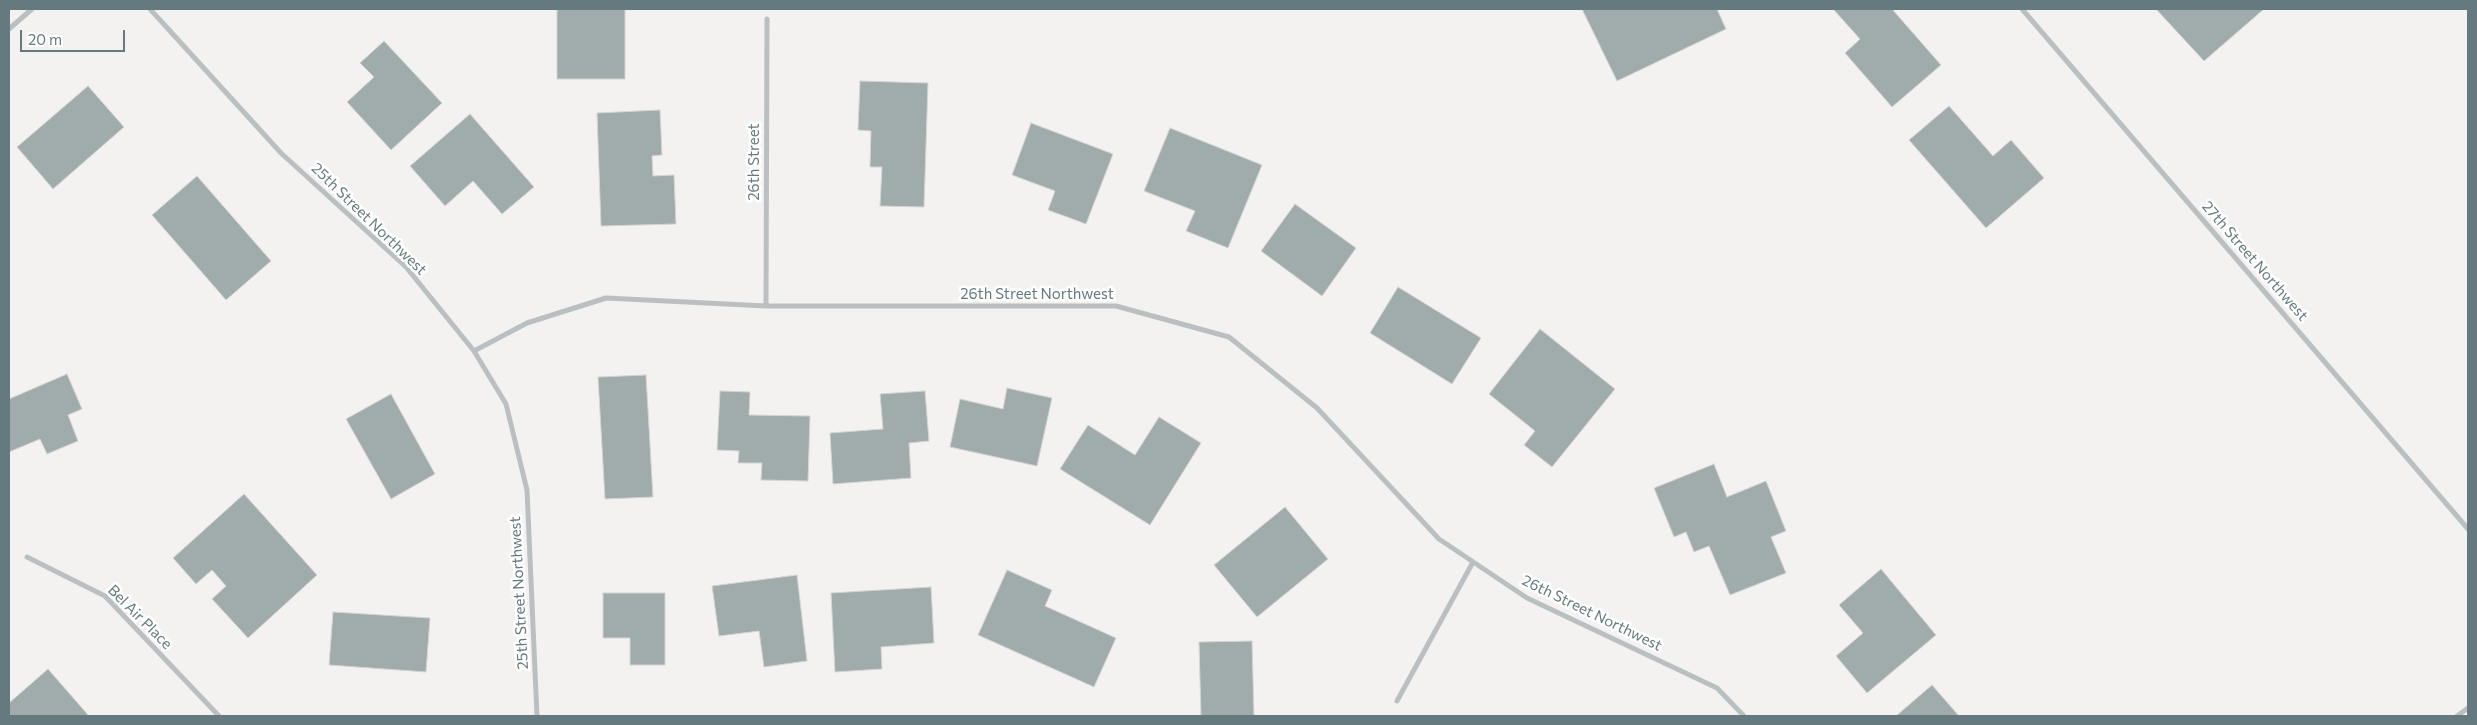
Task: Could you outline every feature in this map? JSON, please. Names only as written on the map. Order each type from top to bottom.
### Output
[{"type":"street","points":[[9,29],[32,9]]},
{"type":"street","name":"25th Street Northwest","points":[[150,9],[281,153],[406,267],[474,351],[506,404],[527,490],[536,716]]},
{"type":"street","name":"27th Street Northwest","points":[[2022,9],[2468,529]]},
{"type":"street","name":"26th Street","points":[[766,306],[767,18]]},
{"type":"street","name":"26th Street Northwest","points":[[474,351],[527,323],[606,298],[766,306],[1116,306],[1229,337],[1317,408],[1439,539],[1527,598],[1717,688],[1744,716]]},
{"type":"street","name":"Bel Air Place","points":[[27,557],[105,596],[219,716]]},
{"type":"street","points":[[1397,701],[1473,562]]},
{"type":"street","points":[[2457,716],[2468,708]]},
{"type":"building","points":[[557,9],[625,9],[625,79],[557,79]]},
{"type":"building","points":[[1582,9],[1717,9],[1726,29],[1617,81]]},
{"type":"building","points":[[1892,9],[1941,65],[1892,107],[1845,53],[1860,39],[1834,10]]},
{"type":"building","points":[[2156,9],[2264,9],[2204,61]]},
{"type":"building","points":[[384,41],[442,103],[391,150],[347,102],[374,77],[360,63]]},
{"type":"building","points":[[860,81],[928,83],[924,207],[880,206],[882,167],[870,167],[871,131],[858,130]]},
{"type":"building","points":[[88,86],[124,127],[53,189],[17,147]]},
{"type":"building","points":[[1949,106],[1993,156],[2011,140],[2044,178],[1986,228],[1909,140]]},
{"type":"building","points":[[660,110],[662,155],[652,156],[653,176],[674,175],[676,224],[601,226],[597,113]]},
{"type":"building","points":[[470,114],[534,187],[502,214],[473,181],[445,206],[410,166]]},
{"type":"building","points":[[1031,123],[1113,154],[1086,224],[1048,210],[1055,191],[1012,175]]},
{"type":"building","points":[[1170,128],[1262,165],[1228,248],[1186,231],[1195,211],[1144,191]]},
{"type":"building","points":[[197,176],[271,261],[226,300],[152,215]]},
{"type":"building","points":[[1295,204],[1356,248],[1322,296],[1261,251]]},
{"type":"building","points":[[1398,287],[1481,338],[1452,384],[1370,333]]},
{"type":"building","points":[[1540,329],[1615,389],[1552,467],[1524,445],[1535,431],[1489,394]]},
{"type":"building","points":[[67,374],[82,409],[68,415],[78,441],[47,454],[40,439],[9,452],[9,399]]},
{"type":"building","points":[[646,375],[653,497],[605,499],[598,377]]},
{"type":"building","points":[[1007,388],[1052,398],[1037,466],[950,447],[960,399],[1003,409]]},
{"type":"building","points":[[720,391],[750,392],[749,415],[810,416],[808,481],[761,480],[762,463],[738,463],[739,451],[717,450]]},
{"type":"building","points":[[925,391],[929,441],[909,443],[911,478],[833,484],[830,433],[883,429],[880,394]]},
{"type":"building","points":[[391,394],[435,474],[391,499],[346,419]]},
{"type":"building","points":[[1159,417],[1201,443],[1150,525],[1060,469],[1088,425],[1135,455]]},
{"type":"building","points":[[1714,464],[1727,497],[1766,481],[1786,531],[1771,537],[1786,573],[1730,595],[1709,546],[1694,552],[1686,532],[1674,537],[1654,488]]},
{"type":"building","points":[[244,494],[317,575],[248,638],[212,599],[226,586],[212,570],[196,584],[173,558]]},
{"type":"building","points":[[1285,507],[1328,559],[1257,617],[1214,565]]},
{"type":"building","points":[[1881,569],[1936,635],[1867,693],[1836,656],[1863,633],[1839,605]]},
{"type":"building","points":[[1007,570],[1052,590],[1045,606],[1116,638],[1094,687],[978,635]]},
{"type":"building","points":[[797,575],[807,661],[764,667],[759,631],[719,636],[712,586]]},
{"type":"building","points":[[931,587],[934,643],[881,647],[882,669],[835,672],[831,593]]},
{"type":"building","points":[[603,593],[665,593],[665,665],[630,665],[630,638],[603,638]]},
{"type":"building","points":[[333,612],[430,618],[426,672],[329,665]]},
{"type":"building","points":[[1252,641],[1254,716],[1201,716],[1199,642]]},
{"type":"building","points":[[48,669],[89,716],[9,716],[9,703]]},
{"type":"building","points":[[1932,685],[1959,716],[1896,716]]}]
